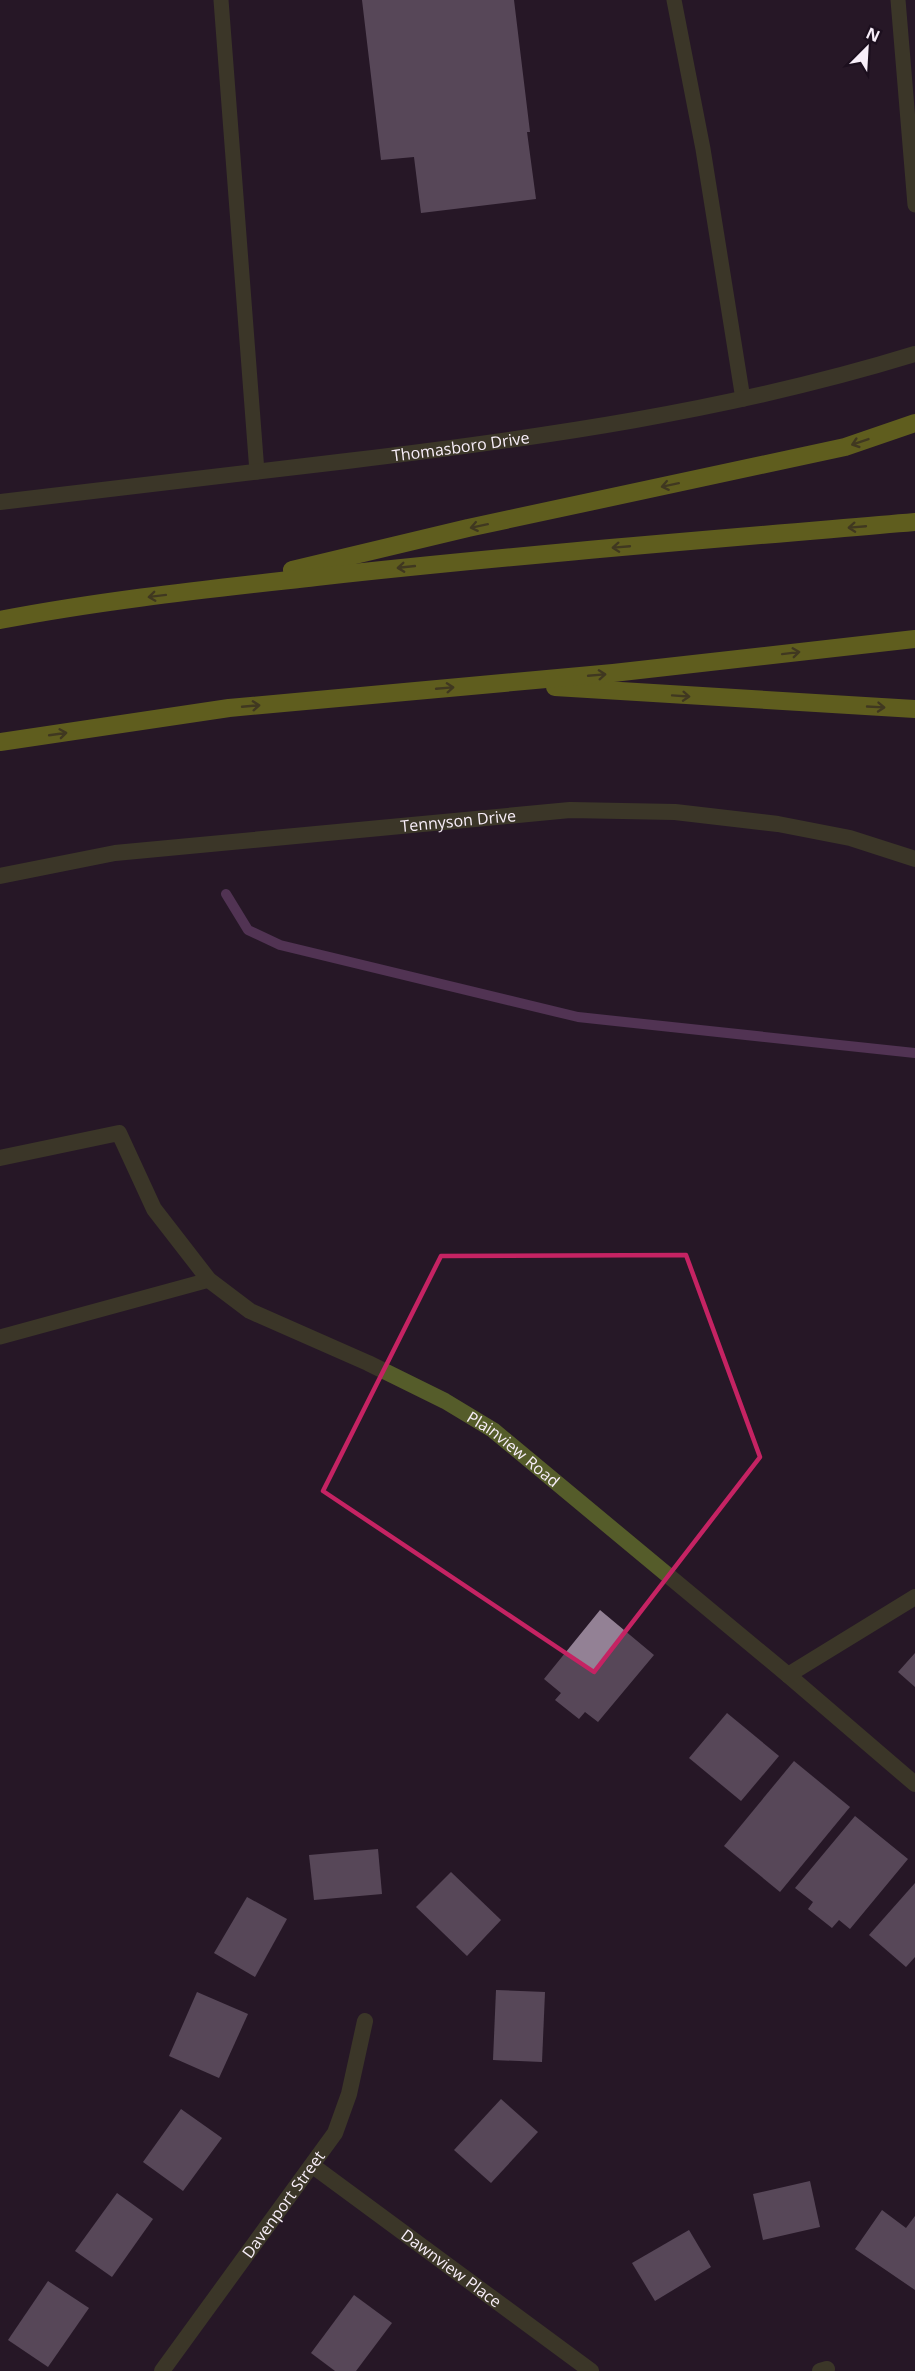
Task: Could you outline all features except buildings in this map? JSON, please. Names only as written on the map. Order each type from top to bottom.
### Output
[{"type":"highway","points":[[215,588],[468,528],[845,447],[915,423]]},
{"type":"highway","points":[[0,620],[64,608],[215,588],[448,562],[915,522]]},
{"type":"highway","points":[[0,742],[229,708],[613,673],[915,639]]},
{"type":"highway","points":[[497,683],[915,709]]},
{"type":"street","name":"Thomasboro Drive","points":[[0,502],[498,443],[594,428],[743,399],[915,354]]},
{"type":"street","name":"Tennyson Drive","points":[[0,876],[115,853],[570,810],[675,812],[778,824],[850,838],[915,859]]},
{"type":"street","name":"Plainview Road","points":[[0,1158],[119,1133],[154,1209],[209,1280],[250,1311],[368,1362],[445,1401],[493,1430],[788,1675],[915,1784]]},
{"type":"street","points":[[788,1675],[915,1597]]},
{"type":"street","name":"Davenport Street","points":[[162,2371],[335,2133],[349,2094],[365,2020]]},
{"type":"street","name":"Dawnview Place","points":[[313,2166],[591,2371]]},
{"type":"lane","points":[[220,0],[257,472]]},
{"type":"lane","points":[[674,0],[703,149],[743,399]]},
{"type":"lane","points":[[898,0],[915,205]]},
{"type":"lane","points":[[0,1337],[209,1280]]},
{"type":"highlighted area","points":[[686,1255],[760,1457],[594,1672],[323,1491],[441,1256]]},
{"type":"waterway","points":[[226,894],[248,930],[280,945],[578,1017],[915,1053]]}]
